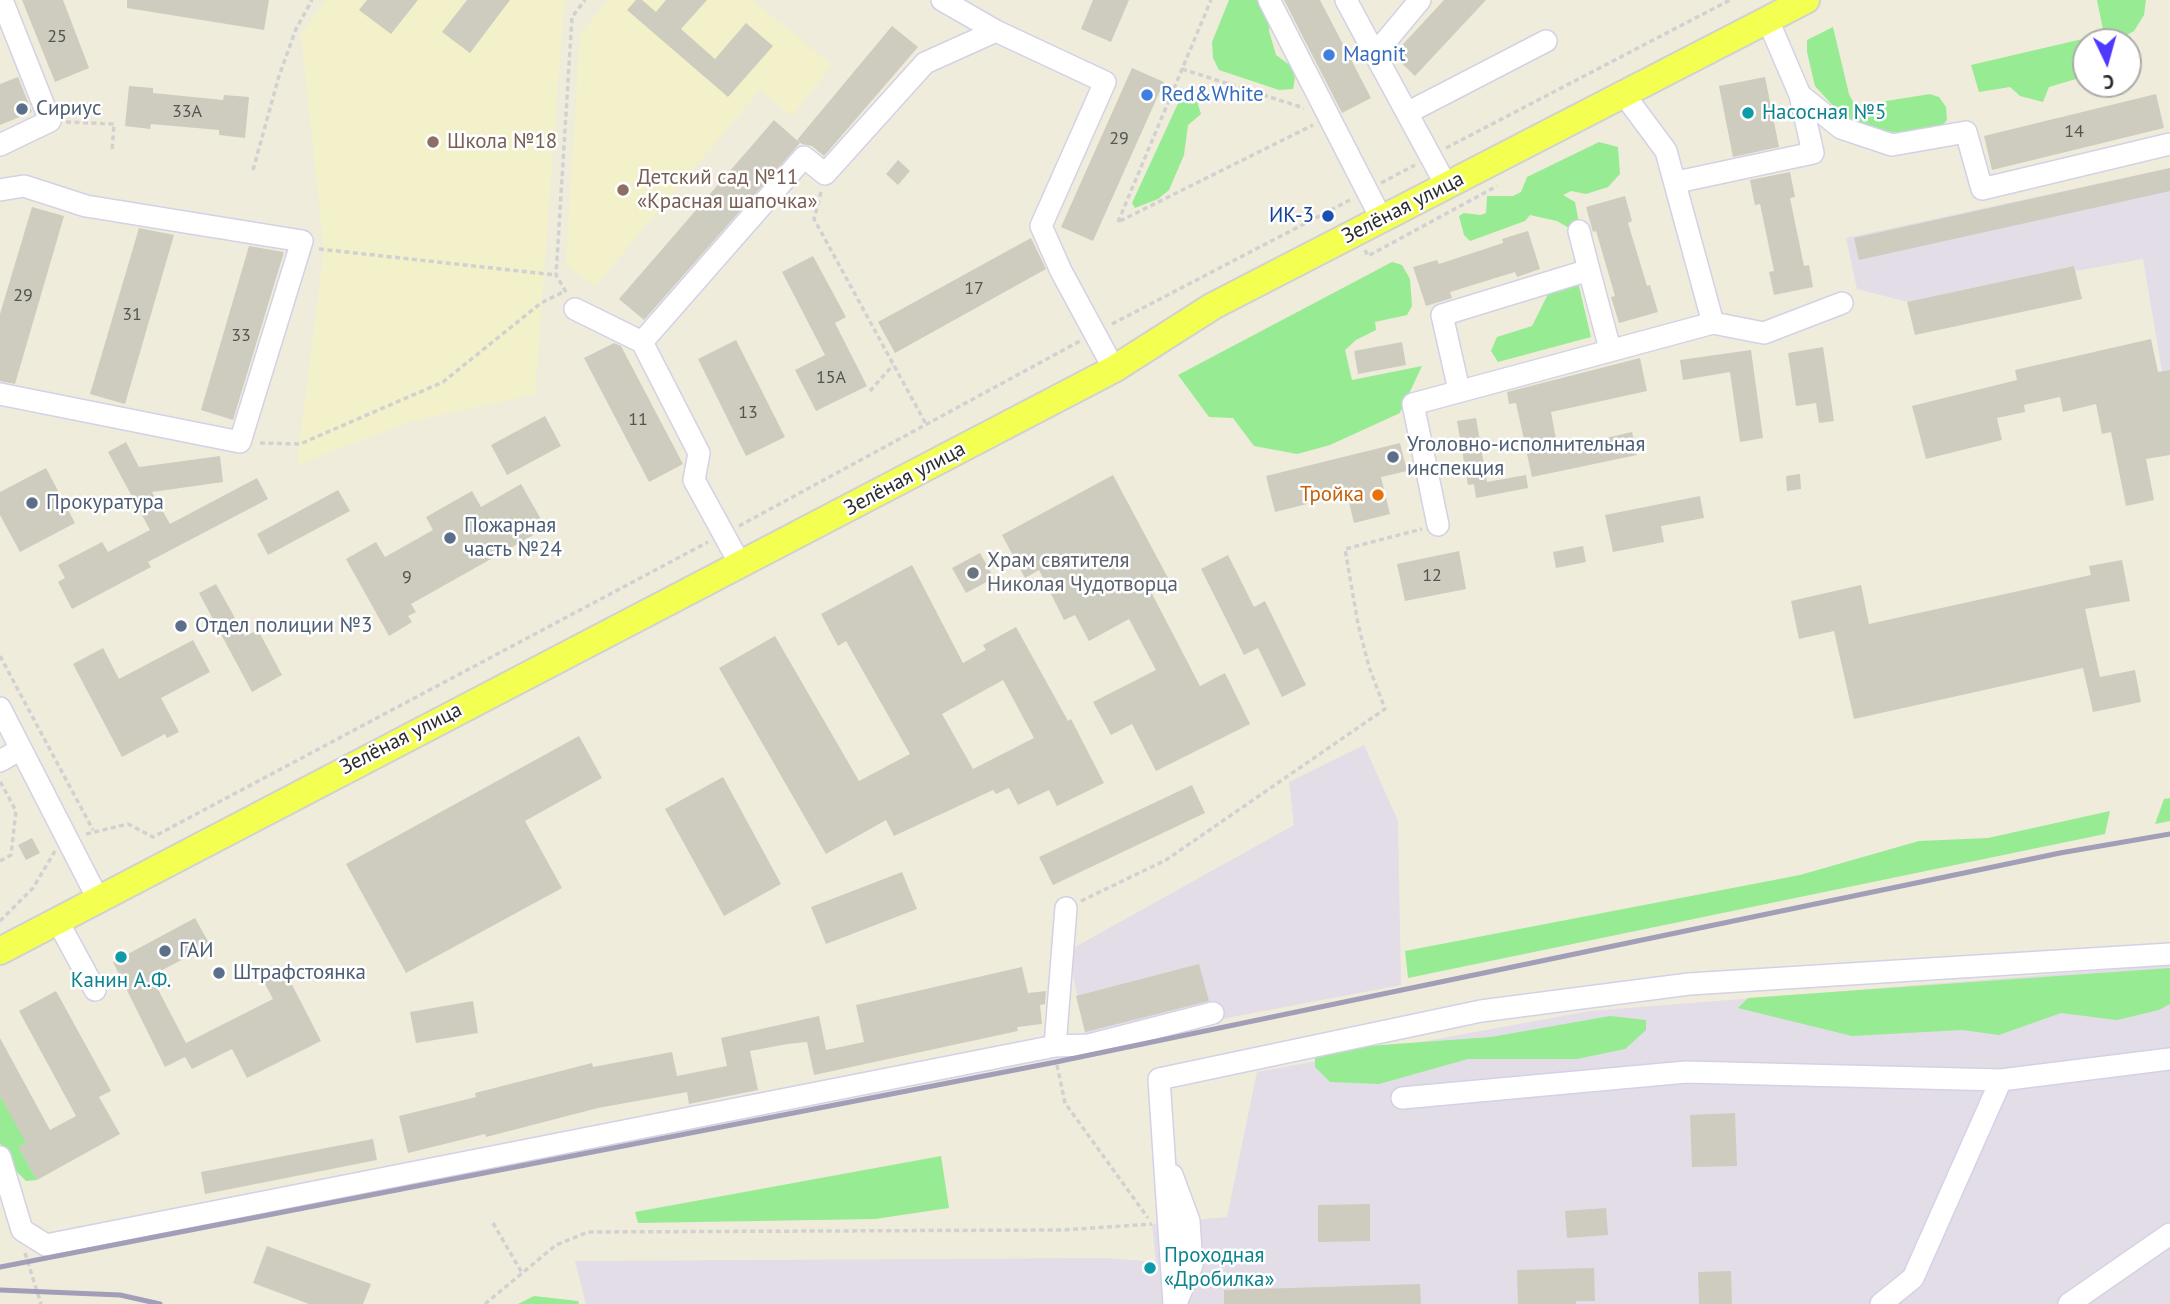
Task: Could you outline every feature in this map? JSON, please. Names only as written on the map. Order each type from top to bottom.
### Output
[{"type":"main road","name":"Зелёная улица","points":[[0,951],[1114,369],[1213,306],[1806,0]]},
{"type":"street","points":[[0,145],[50,121],[2,0]]},
{"type":"street","points":[[942,0],[996,31],[1105,82],[1041,226],[1060,271],[1114,369]]},
{"type":"street","points":[[1269,0],[1382,220]]},
{"type":"street","points":[[1346,0],[1446,186]]},
{"type":"street","points":[[1375,54],[1420,0]]},
{"type":"street","points":[[1677,182],[1813,153],[1800,95],[1767,18]]},
{"type":"street","points":[[642,342],[804,157],[825,174],[925,63],[996,31]]},
{"type":"street","points":[[1407,113],[1546,41]]},
{"type":"street","points":[[1623,93],[1667,151],[1713,323]]},
{"type":"street","points":[[1800,95],[1841,128],[1892,145],[1966,132],[1982,188],[2170,144]]},
{"type":"street","points":[[0,190],[24,186],[86,206],[302,241],[240,442],[0,394]]},
{"type":"street","points":[[1579,231],[1610,349]]},
{"type":"street","points":[[1459,390],[1442,315],[1589,270]]},
{"type":"street","points":[[570,300],[642,342],[699,453],[694,480],[740,564]]},
{"type":"street","points":[[1438,525],[1413,404],[1713,323],[1764,332],[1842,303]]},
{"type":"street","points":[[0,708],[98,899]]},
{"type":"street","points":[[0,761],[21,749]]},
{"type":"street","points":[[1055,1046],[1066,908]]},
{"type":"street","points":[[57,920],[95,990]]},
{"type":"street","points":[[1175,1304],[1158,1079],[1481,1011],[1689,984],[2170,954]]},
{"type":"street","points":[[0,1157],[22,1230],[46,1245],[1055,1046],[1088,1045],[1213,1013]]},
{"type":"street","points":[[1402,1098],[1686,1072],[2001,1080],[2170,1059]]},
{"type":"street","points":[[1881,1304],[1913,1278],[2001,1080]]},
{"type":"street","points":[[2069,1304],[2170,1234]]},
{"type":"path","points":[[253,170],[279,76],[296,29],[312,0]]},
{"type":"path","points":[[240,442],[300,444],[443,382],[541,303],[570,300],[556,275],[572,17],[585,0]]},
{"type":"path","points":[[1211,0],[1118,222],[1329,117]]},
{"type":"path","points":[[0,921],[33,888],[53,852],[93,830],[128,824],[153,837],[927,426],[1094,333],[1730,0]]},
{"type":"path","points":[[1182,69],[1329,117]]},
{"type":"path","points":[[50,121],[114,124],[113,152]]},
{"type":"path","points":[[825,174],[814,219],[927,426]]},
{"type":"path","points":[[302,241],[324,251],[556,275]]},
{"type":"path","points":[[870,391],[893,365]]},
{"type":"path","points":[[1066,908],[1166,860],[1385,709],[1369,667],[1358,624],[1346,549],[1406,533]]},
{"type":"path","points":[[0,656],[93,830]]},
{"type":"path","points":[[0,781],[16,811],[11,855],[0,860]]},
{"type":"path","points":[[485,1304],[556,1245],[588,1232],[1063,1230],[1152,1224],[1065,1103],[1057,1068]]},
{"type":"path","points":[[493,1223],[522,1273]]},
{"type":"path","points":[[22,1230],[26,1262],[41,1304]]},
{"type":"shaded area","name":"Школа №18","points":[[326,0],[567,0],[564,4],[535,394],[409,422],[297,465],[324,251],[301,34]]},
{"type":"shaded area","name":"Детский сад №11 «Красная шапочка»","points":[[608,0],[752,0],[832,65],[792,116],[760,90],[595,286],[566,265],[580,34]]},
{"type":"shaded area","points":[[2170,168],[2170,418],[2143,259],[2076,271],[2074,266],[1908,302],[1857,289],[1846,238]]},
{"type":"shaded area","points":[[1364,745],[1398,821],[1401,985],[1216,1020],[1086,1037],[1068,951],[1294,825],[1289,782]]},
{"type":"shaded area","points":[[2170,965],[2170,1304],[586,1304],[575,1261],[1106,1258],[1156,1262],[1152,1224],[1227,1217],[1257,1072],[1590,1011]]},
{"type":"green space","points":[[1229,0],[1262,0],[1270,18],[1269,31],[1276,55],[1291,66],[1295,78],[1293,89],[1279,90],[1219,70],[1213,58],[1212,42]]},
{"type":"green space","points":[[2097,0],[2146,0],[2144,15],[2136,28],[2103,28]]},
{"type":"green space","points":[[1833,27],[1849,94],[1855,106],[1930,94],[1939,97],[1946,107],[1947,120],[1942,126],[1906,134],[1870,129],[1845,119],[1815,86],[1807,52],[1807,40]]},
{"type":"green space","points":[[2072,41],[2072,80],[2049,87],[2043,102],[2020,96],[2010,87],[1979,92],[1971,65]]},
{"type":"green space","points":[[1180,99],[1197,101],[1201,114],[1188,125],[1184,155],[1169,190],[1158,199],[1135,208],[1132,203]]},
{"type":"green space","points":[[1599,142],[1618,147],[1620,174],[1608,187],[1586,194],[1571,191],[1563,195],[1575,202],[1579,223],[1569,228],[1557,221],[1530,215],[1525,221],[1470,241],[1464,235],[1459,216],[1464,213],[1486,213],[1487,196],[1513,196],[1521,192],[1527,177]]},
{"type":"green space","points":[[1392,262],[1402,265],[1410,279],[1412,306],[1407,315],[1375,322],[1376,330],[1356,340],[1345,350],[1352,380],[1422,366],[1400,413],[1330,445],[1297,454],[1254,446],[1233,418],[1209,417],[1178,375]]},
{"type":"green space","points":[[1578,282],[1591,337],[1498,362],[1491,351],[1497,337],[1532,326],[1549,292]]},
{"type":"green space","points":[[2170,798],[2170,821],[2155,824],[2164,799]]},
{"type":"green space","points":[[2110,811],[2105,834],[1408,978],[1405,951],[1800,875],[1919,841],[1988,838]]},
{"type":"green space","points":[[2170,968],[2170,1004],[2159,1010],[2117,1020],[2061,1013],[1999,1035],[1962,1030],[1852,1036],[1738,1008],[1748,998]]},
{"type":"green space","points":[[1610,1016],[1646,1020],[1646,1030],[1625,1049],[1577,1059],[1468,1059],[1379,1084],[1330,1082],[1315,1067],[1315,1056],[1368,1046],[1491,1037]]},
{"type":"green space","points":[[0,1096],[28,1142],[19,1148],[37,1180],[26,1181],[12,1167],[0,1143]]},
{"type":"green space","points":[[941,1156],[949,1208],[875,1219],[638,1223],[635,1212]]},
{"type":"green space","points":[[534,1296],[578,1301],[579,1304],[518,1304]]},
{"type":"building","points":[[22,0],[63,0],[89,68],[55,82]]},
{"type":"building","points":[[127,0],[269,0],[264,30],[127,8]]},
{"type":"building","points":[[367,0],[418,0],[391,34],[359,10]]},
{"type":"building","points":[[467,0],[510,0],[470,53],[442,32]]},
{"type":"building","points":[[636,0],[642,0],[656,12],[666,0],[707,0],[681,29],[715,59],[746,23],[773,46],[728,97],[627,10]]},
{"type":"building","points":[[1093,0],[1129,0],[1111,42],[1081,29]]},
{"type":"building","points":[[1284,0],[1320,0],[1371,98],[1342,113]]},
{"type":"building","points":[[1444,0],[1486,0],[1415,76],[1393,55]]},
{"type":"building","points":[[892,26],[918,47],[824,156],[812,146],[802,144],[797,140]]},
{"type":"building","points":[[1132,68],[1164,82],[1093,241],[1061,227]]},
{"type":"building","points":[[18,77],[32,112],[0,125],[0,84]]},
{"type":"building","name":"Насосная №5","points":[[1765,77],[1779,147],[1733,157],[1719,86]]},
{"type":"building","points":[[129,86],[153,88],[153,93],[223,100],[224,95],[249,97],[245,138],[219,135],[219,130],[151,124],[150,129],[125,126]]},
{"type":"building","points":[[2156,94],[2164,128],[1992,170],[1984,136]]},
{"type":"building","points":[[774,120],[800,143],[644,320],[619,299]]},
{"type":"building","points":[[898,160],[910,171],[898,185],[886,174]]},
{"type":"building","points":[[2170,168],[2170,191],[1859,260],[1854,238]]},
{"type":"building","points":[[1790,172],[1795,197],[1790,198],[1804,266],[1809,265],[1813,287],[1774,295],[1769,272],[1774,271],[1760,204],[1755,205],[1750,180]]},
{"type":"building","points":[[1625,196],[1632,221],[1628,223],[1647,286],[1650,285],[1658,312],[1619,323],[1611,297],[1615,296],[1586,207]]},
{"type":"building","points":[[32,207],[64,216],[15,384],[0,381],[0,314]]},
{"type":"building","points":[[139,228],[174,235],[125,404],[90,394]]},
{"type":"building","points":[[1528,231],[1540,269],[1517,277],[1515,272],[1450,292],[1452,298],[1426,306],[1413,267],[1437,260],[1439,264],[1503,243],[1502,239]]},
{"type":"building","points":[[1031,238],[1046,269],[895,353],[878,322]]},
{"type":"building","points":[[249,246],[284,252],[233,420],[201,410]]},
{"type":"building","points":[[813,256],[846,317],[835,323],[867,386],[816,411],[795,370],[825,355],[782,272]]},
{"type":"building","points":[[2074,266],[2082,299],[1915,335],[1907,302]]},
{"type":"building","points":[[2151,339],[2158,372],[2170,370],[2170,455],[2146,459],[2154,500],[2126,506],[2111,432],[2102,434],[2096,404],[2063,412],[2060,397],[2024,405],[2025,412],[1997,418],[2002,440],[1926,459],[1912,406],[2017,380],[2015,370]]},
{"type":"building","points":[[736,340],[785,437],[746,456],[698,359]]},
{"type":"building","points":[[1402,342],[1406,365],[1358,374],[1354,351]]},
{"type":"building","points":[[614,343],[621,346],[683,464],[649,482],[584,358]]},
{"type":"building","points":[[1823,347],[1834,421],[1819,423],[1816,403],[1796,406],[1788,353]]},
{"type":"building","points":[[1751,350],[1763,438],[1740,442],[1730,372],[1683,380],[1680,360]]},
{"type":"building","points":[[1640,358],[1647,391],[1551,412],[1558,449],[1632,432],[1637,455],[1532,477],[1516,403],[1509,404],[1507,392]]},
{"type":"building","points":[[545,416],[561,446],[507,475],[491,445]]},
{"type":"building","points":[[1476,418],[1487,482],[1526,475],[1528,488],[1476,498],[1474,484],[1468,485],[1457,421]]},
{"type":"building","points":[[126,442],[139,467],[220,456],[223,482],[152,492],[170,524],[257,478],[268,499],[148,562],[151,567],[72,609],[58,582],[65,578],[58,565],[102,542],[108,552],[150,530],[108,452]]},
{"type":"building","points":[[1400,443],[1407,471],[1381,477],[1390,514],[1354,523],[1347,494],[1275,512],[1266,476]]},
{"type":"building","name":"Прокуратура","points":[[46,468],[75,523],[20,552],[0,515],[0,492]]},
{"type":"building","points":[[1800,474],[1801,489],[1787,491],[1786,476]]},
{"type":"building","points":[[1113,475],[1168,578],[1149,588],[1200,686],[1225,673],[1250,724],[1156,771],[1132,724],[1111,735],[1093,702],[1156,670],[1129,619],[1089,641],[1075,615],[1064,620],[1039,570],[1025,578],[1002,535]]},
{"type":"building","points":[[521,484],[546,528],[411,604],[416,612],[408,616],[412,622],[389,636],[346,559],[376,542],[385,557],[433,530],[426,517],[472,491],[481,507]]},
{"type":"building","points":[[338,490],[350,511],[268,555],[257,534]]},
{"type":"building","points":[[1700,496],[1704,518],[1661,526],[1664,542],[1613,552],[1605,515]]},
{"type":"building","points":[[1583,546],[1586,562],[1556,568],[1553,552]]},
{"type":"building","points":[[1459,551],[1466,589],[1405,601],[1397,564]]},
{"type":"building","name":"Храм святителя Николая Чудотворца","points":[[980,553],[994,578],[966,593],[952,568]]},
{"type":"building","points":[[1228,555],[1254,607],[1265,601],[1306,685],[1282,697],[1258,648],[1244,655],[1201,569]]},
{"type":"building","points":[[2122,560],[2130,601],[2085,609],[2100,677],[2135,670],[2141,702],[2093,712],[2083,668],[1854,719],[1834,631],[1799,639],[1791,601],[1861,585],[1869,624],[2091,575],[2089,566]]},
{"type":"building","points":[[912,565],[963,663],[986,650],[983,645],[1016,627],[1068,721],[1071,719],[1104,783],[1057,806],[1049,790],[1018,805],[1009,788],[996,794],[993,790],[894,836],[886,820],[826,854],[719,668],[775,636],[859,781],[910,754],[846,641],[838,646],[821,614]],"holes":[[[1003,680],[1034,738],[973,769],[942,714]]]},
{"type":"building","points":[[216,584],[245,636],[258,630],[282,675],[252,692],[199,593]]},
{"type":"building","points":[[193,640],[210,672],[161,698],[179,732],[167,738],[165,734],[122,757],[73,664],[103,648],[119,679]]},
{"type":"building","points":[[579,736],[602,778],[525,821],[562,888],[406,973],[346,864]]},
{"type":"building","points":[[723,777],[781,884],[724,916],[665,809]]},
{"type":"building","points":[[1192,785],[1205,813],[1053,885],[1039,857]]},
{"type":"building","points":[[32,838],[40,853],[26,860],[18,845]]},
{"type":"building","points":[[902,872],[917,909],[826,944],[811,907]]},
{"type":"building","points":[[195,918],[210,945],[151,976],[186,1043],[273,999],[264,982],[285,971],[321,1041],[247,1078],[232,1049],[192,1069],[185,1057],[165,1067],[113,962]]},
{"type":"building","points":[[1199,964],[1209,1001],[1085,1032],[1076,996]]},
{"type":"building","points":[[1022,967],[1028,993],[1046,991],[1045,1004],[1040,1005],[1042,1024],[1017,1027],[1018,1031],[814,1075],[807,1042],[750,1051],[758,1090],[689,1104],[687,1092],[598,1108],[486,1137],[485,1134],[408,1153],[399,1116],[592,1063],[593,1067],[672,1052],[677,1076],[727,1066],[721,1038],[819,1016],[826,1050],[864,1042],[856,1005]]},
{"type":"building","points":[[56,991],[111,1091],[99,1097],[120,1134],[37,1180],[18,1147],[26,1143],[0,1096],[0,1038],[50,1130],[76,1116],[19,1011]]},
{"type":"building","points":[[473,1001],[478,1033],[416,1043],[410,1012]]},
{"type":"building","points":[[1735,1113],[1737,1166],[1692,1167],[1690,1115]]},
{"type":"building","points":[[373,1139],[377,1160],[205,1194],[201,1172]]},
{"type":"building","points":[[1370,1204],[1370,1241],[1318,1242],[1318,1205]]},
{"type":"building","points":[[1606,1208],[1608,1235],[1567,1238],[1565,1211]]},
{"type":"building","points":[[267,1246],[371,1284],[363,1304],[309,1304],[253,1283]]},
{"type":"building","points":[[1594,1268],[1595,1301],[1576,1301],[1576,1304],[1518,1304],[1517,1270]]},
{"type":"building","points":[[1731,1271],[1732,1304],[1699,1304],[1698,1272]]},
{"type":"building","points":[[1420,1284],[1421,1304],[1224,1304],[1224,1290]]},
{"type":"railway","points":[[0,1267],[1056,1062],[2060,853],[2170,834]]},
{"type":"railway","points":[[0,1290],[120,1295],[160,1304]]},
{"type":"place","name":"Magnit","points":[[1329,55]]},
{"type":"place","name":"Red&White","points":[[1147,95]]},
{"type":"place","name":"Сириус","points":[[22,109]]},
{"type":"place","name":"Насосная №5","points":[[1748,113]]},
{"type":"place","name":"Школа №18","points":[[433,142]]},
{"type":"place","name":"Детский сад №11 «Красная шапочка»","points":[[623,190]]},
{"type":"place","name":"ИК-3","points":[[1328,216]]},
{"type":"place","name":"Уголовно-исполнительная инспекция","points":[[1393,457]]},
{"type":"place","name":"Тройка","points":[[1378,495]]},
{"type":"place","name":"Прокуратура","points":[[32,503]]},
{"type":"place","name":"Пожарная часть №24","points":[[450,538]]},
{"type":"place","name":"Храм святителя Николая Чудотворца","points":[[973,573]]},
{"type":"place","name":"Отдел полиции №3","points":[[181,626]]},
{"type":"place","name":"ГАИ","points":[[165,951]]},
{"type":"place","name":"Канин А.Ф.","points":[[121,957]]},
{"type":"place","name":"Штрафстоянка","points":[[219,973]]},
{"type":"place","name":"Проходная «Дробилка»","points":[[1150,1268]]}]
